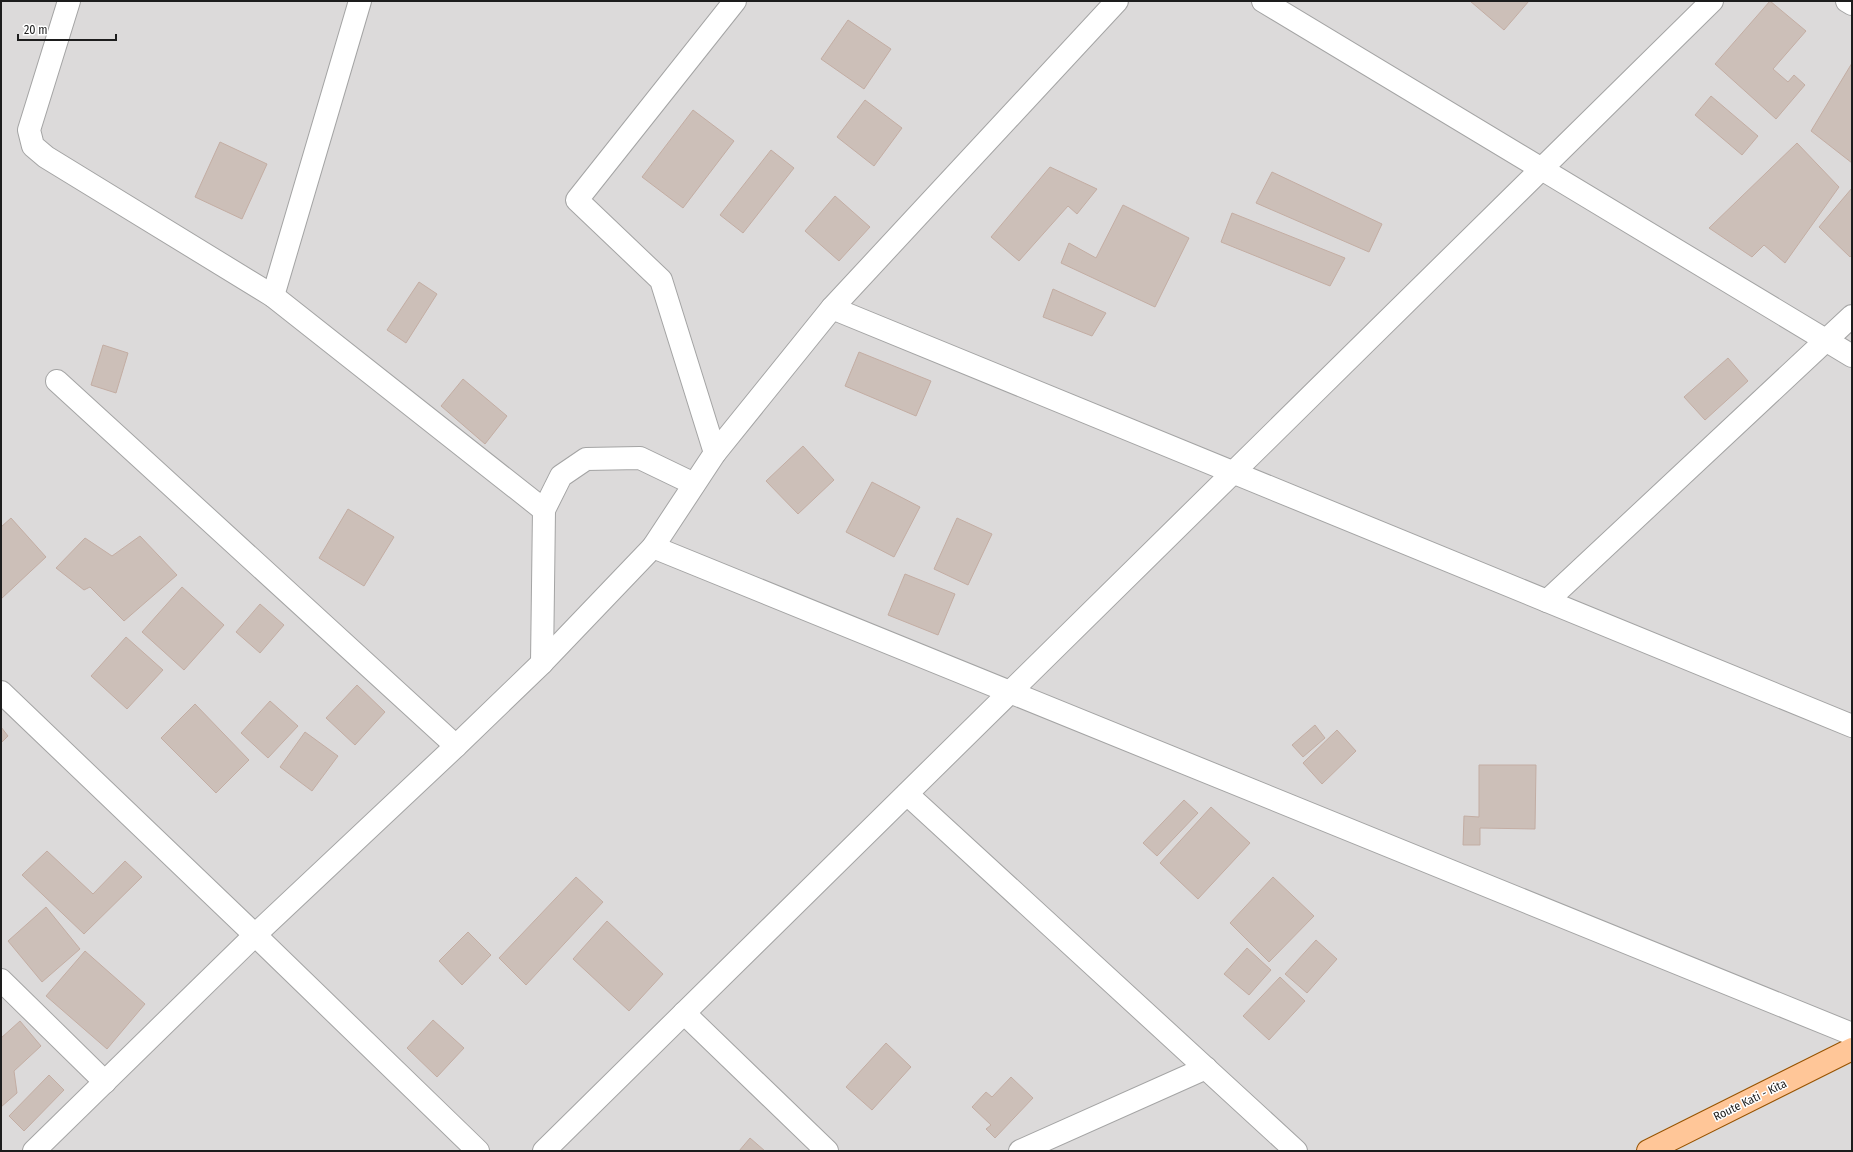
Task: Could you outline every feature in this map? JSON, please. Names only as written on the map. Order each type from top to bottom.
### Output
[{"type":"main road","name":"Route Kati - Kita","points":[[1648,1151],[1852,1049]]},
{"type":"street","points":[[69,1],[29,130],[33,146],[46,157],[273,296],[544,510]]},
{"type":"street","points":[[273,296],[360,1]]},
{"type":"street","points":[[715,453],[661,280],[577,200],[735,1]]},
{"type":"street","points":[[34,1151],[255,935],[542,663],[653,547],[715,453],[832,308],[1117,1]]},
{"type":"street","points":[[1263,1],[1852,356]]},
{"type":"street","points":[[544,1151],[1712,1]]},
{"type":"street","points":[[1847,1],[1852,4]]},
{"type":"street","points":[[832,308],[1852,726]]},
{"type":"street","points":[[1547,601],[1852,316]]},
{"type":"street","points":[[57,382],[456,746]]},
{"type":"street","points":[[542,663],[544,510],[560,476],[586,459],[640,458],[694,484]]},
{"type":"street","points":[[653,547],[1852,1034]]},
{"type":"street","points":[[1,692],[478,1151]]},
{"type":"street","points":[[907,794],[1296,1151]]},
{"type":"street","points":[[1,980],[105,1082]]},
{"type":"street","points":[[684,1012],[827,1151]]},
{"type":"street","points":[[1020,1151],[1206,1068]]},
{"type":"shaded area","points":[[1,1],[1852,1],[1852,1151],[1,1151]]},
{"type":"building","points":[[1470,1],[1529,1],[1504,30]]},
{"type":"building","points":[[1770,1],[1806,31],[1773,69],[1788,82],[1794,75],[1805,85],[1776,119],[1715,64]]},
{"type":"building","points":[[848,20],[891,49],[864,89],[821,59]]},
{"type":"building","points":[[1852,63],[1852,163],[1811,131]]},
{"type":"building","points":[[1711,96],[1758,136],[1742,155],[1695,115]]},
{"type":"building","points":[[865,100],[902,128],[874,166],[837,137]]},
{"type":"building","points":[[693,110],[734,141],[683,208],[642,177]]},
{"type":"building","points":[[220,142],[267,164],[242,219],[195,197]]},
{"type":"building","points":[[1797,143],[1839,187],[1785,263],[1764,245],[1752,257],[1709,228]]},
{"type":"building","points":[[771,150],[794,168],[743,233],[720,215]]},
{"type":"building","points":[[1050,167],[1097,189],[1077,214],[1068,206],[1019,261],[991,237]]},
{"type":"building","points":[[1272,172],[1382,224],[1369,252],[1256,203]]},
{"type":"building","points":[[1852,188],[1852,255],[1850,257],[1819,227]]},
{"type":"building","points":[[835,196],[870,227],[839,261],[805,231]]},
{"type":"building","points":[[1123,205],[1189,238],[1155,307],[1061,263],[1069,243],[1096,258]]},
{"type":"building","points":[[1232,213],[1345,258],[1330,286],[1221,242]]},
{"type":"building","points":[[419,282],[437,294],[406,343],[387,330]]},
{"type":"building","points":[[1053,289],[1106,313],[1092,336],[1043,317]]},
{"type":"building","points":[[103,345],[128,353],[116,393],[91,385]]},
{"type":"building","points":[[859,352],[931,381],[916,416],[845,386]]},
{"type":"building","points":[[1728,358],[1748,381],[1705,420],[1684,397]]},
{"type":"building","points":[[463,379],[507,416],[485,444],[441,406]]},
{"type":"building","points":[[803,446],[834,480],[798,514],[766,481]]},
{"type":"building","points":[[872,482],[920,507],[894,557],[846,532]]},
{"type":"building","points":[[348,509],[394,537],[364,586],[319,558]]},
{"type":"building","points":[[11,518],[46,557],[1,599],[1,527]]},
{"type":"building","points":[[957,518],[992,534],[968,585],[934,569]]},
{"type":"building","points":[[140,536],[177,575],[124,621],[90,587],[84,590],[56,568],[85,538],[112,556]]},
{"type":"building","points":[[905,574],[955,594],[938,635],[888,615]]},
{"type":"building","points":[[182,587],[224,625],[184,670],[142,632]]},
{"type":"building","points":[[260,604],[284,625],[260,653],[236,632]]},
{"type":"building","points":[[126,637],[163,670],[127,709],[91,676]]},
{"type":"building","points":[[357,685],[385,712],[355,745],[326,718]]},
{"type":"building","points":[[270,701],[298,726],[268,758],[241,733]]},
{"type":"building","points":[[195,704],[249,760],[216,793],[161,738]]},
{"type":"building","points":[[1315,725],[1325,738],[1303,757],[1292,745]]},
{"type":"building","points":[[1,727],[8,736],[1,743]]},
{"type":"building","points":[[1337,730],[1356,751],[1322,784],[1303,763]]},
{"type":"building","points":[[305,732],[338,756],[312,791],[280,767]]},
{"type":"building","points":[[1479,765],[1536,765],[1535,829],[1480,828],[1480,845],[1463,845],[1464,816],[1479,817]]},
{"type":"building","points":[[1184,800],[1198,813],[1157,856],[1143,843]]},
{"type":"building","points":[[1211,807],[1250,843],[1198,899],[1160,863]]},
{"type":"building","points":[[47,851],[93,894],[125,861],[142,877],[84,934],[22,875]]},
{"type":"building","points":[[576,877],[603,902],[526,985],[499,958]]},
{"type":"building","points":[[1273,877],[1314,916],[1269,962],[1230,923]]},
{"type":"building","points":[[46,907],[80,949],[42,982],[8,941]]},
{"type":"building","points":[[607,921],[663,974],[629,1011],[573,959]]},
{"type":"building","points":[[468,932],[491,955],[462,985],[439,961]]},
{"type":"building","points":[[1316,940],[1337,959],[1307,993],[1285,974]]},
{"type":"building","points":[[1247,948],[1271,970],[1249,995],[1224,974]]},
{"type":"building","points":[[85,951],[145,1004],[107,1049],[46,996]]},
{"type":"building","points":[[1280,977],[1305,1001],[1269,1040],[1243,1016]]},
{"type":"building","points":[[433,1020],[464,1048],[437,1077],[407,1048]]},
{"type":"building","points":[[20,1021],[41,1046],[14,1071],[17,1093],[1,1107],[1,1038]]},
{"type":"building","points":[[886,1043],[911,1067],[872,1110],[846,1087]]},
{"type":"building","points":[[49,1075],[64,1090],[24,1131],[9,1116]]},
{"type":"building","points":[[1011,1077],[1033,1098],[995,1138],[986,1129],[991,1125],[972,1107],[986,1092],[992,1097]]},
{"type":"building","points":[[750,1138],[765,1151],[739,1151]]}]
